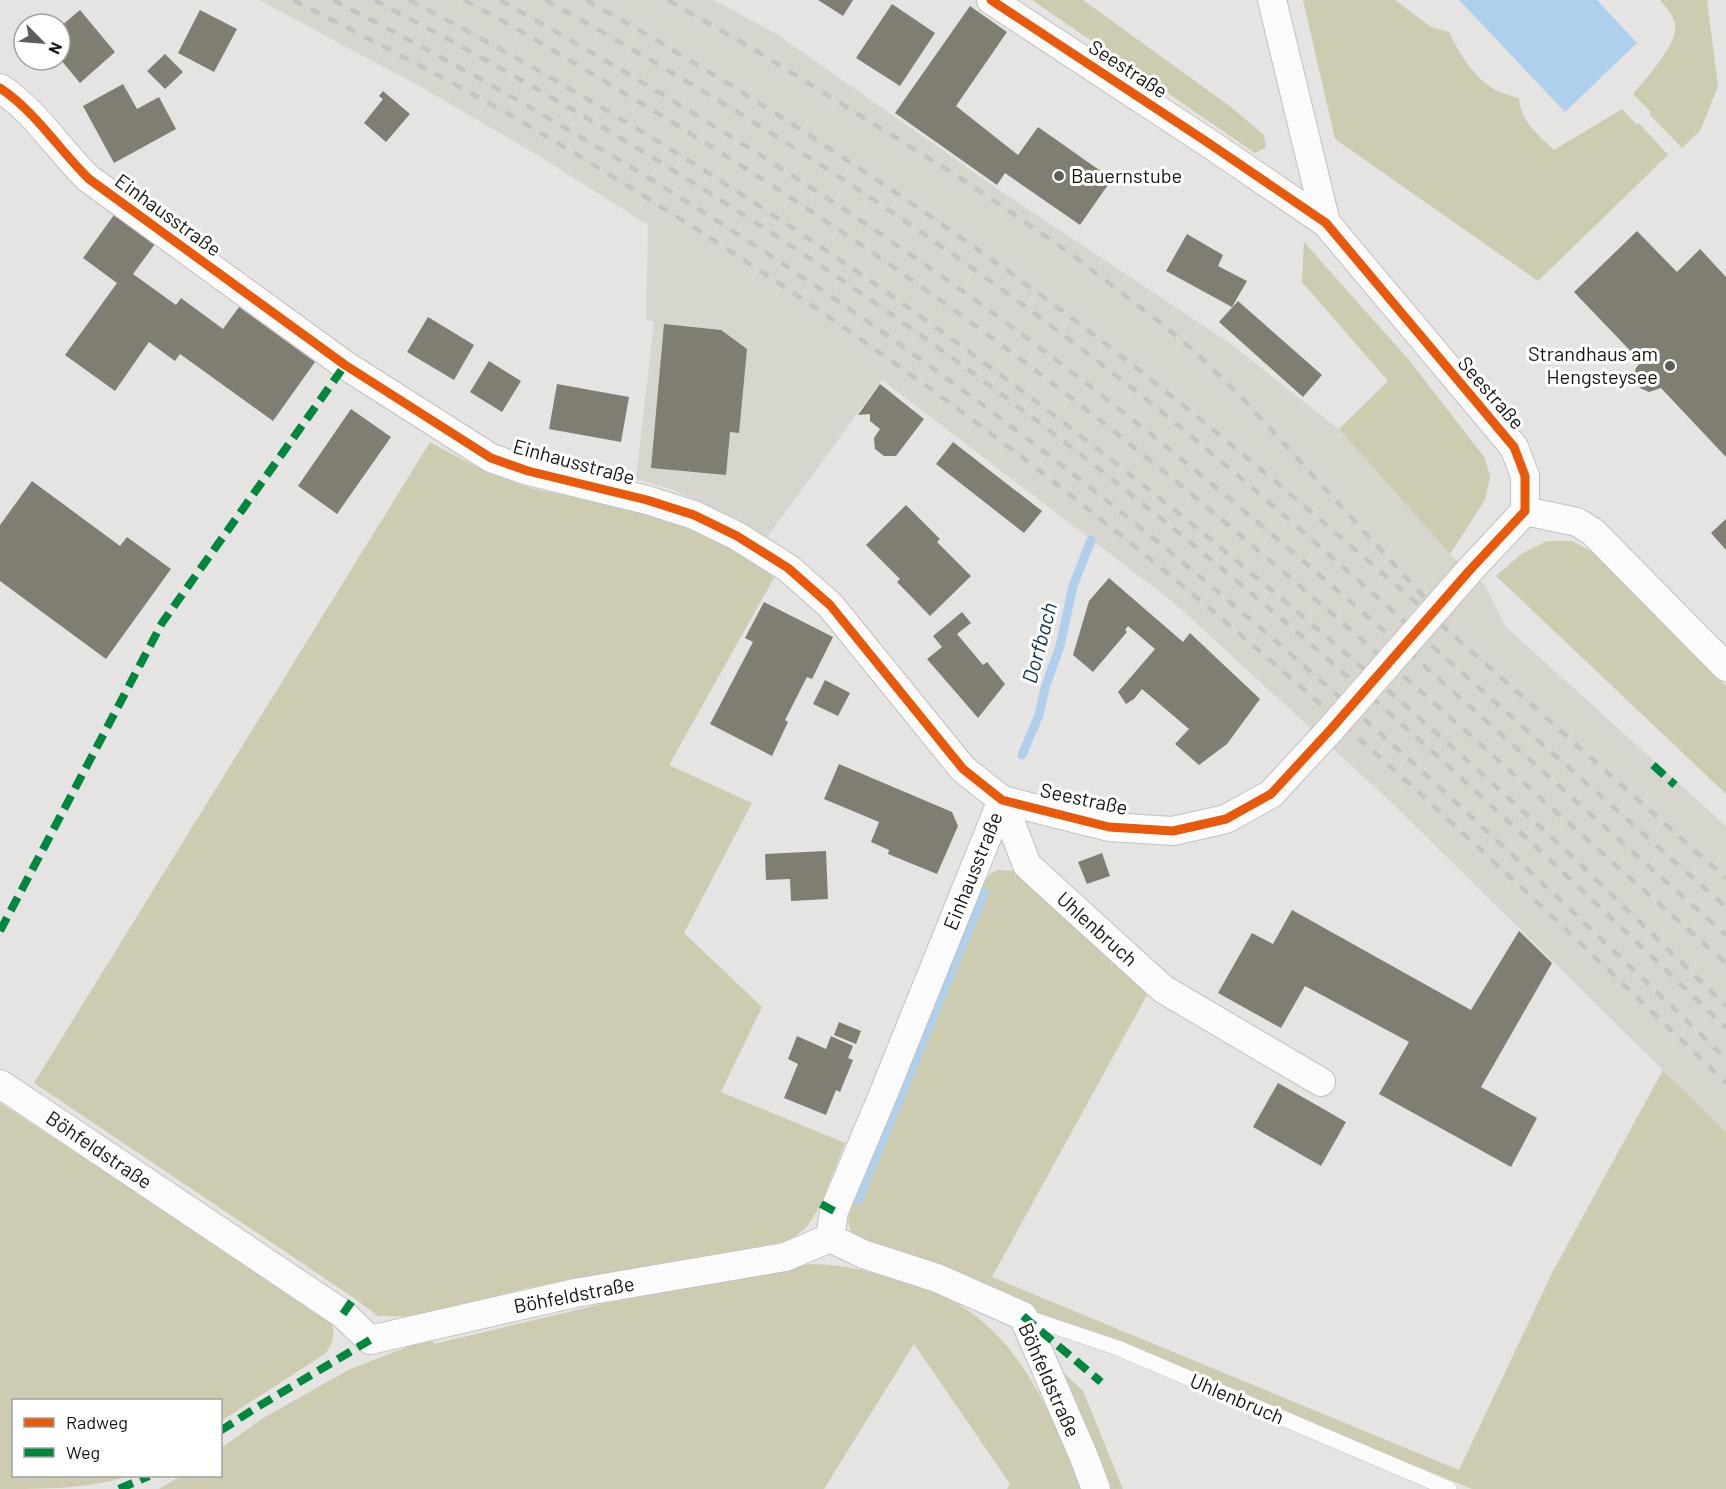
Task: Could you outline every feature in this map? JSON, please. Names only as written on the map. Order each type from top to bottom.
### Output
[{"type":"street","name":"Seestraße","points":[[991,0],[1326,223],[1514,447],[1525,476],[1525,511],[1469,571],[1331,729],[1270,794],[1226,819],[1173,831],[1109,827],[1002,800]]},
{"type":"street","name":"Seestraße","points":[[1272,0],[1326,223]]},
{"type":"street","name":"Einhausstraße","points":[[0,88],[26,109],[71,162],[89,179],[286,323],[457,438],[491,458],[528,471],[694,514],[737,536],[788,568],[830,605],[963,768],[1002,800],[834,1211],[830,1238]]},
{"type":"street","points":[[1525,511],[1577,522],[1593,532],[1726,666]]},
{"type":"street","name":"Uhlenbruch","points":[[1002,800],[1027,865],[1163,989],[1321,1082]]},
{"type":"street","name":"Böhfeldstraße","points":[[0,1084],[343,1314],[370,1340],[575,1293],[785,1257],[830,1238],[863,1254],[937,1278],[1023,1316],[1096,1489]]},
{"type":"lane","name":"Uhlenbruch","points":[[1023,1316],[1118,1348],[1449,1489]]},
{"type":"shaded area","points":[[259,0],[714,0],[778,35],[998,189],[1228,342],[1339,429],[1450,554],[1485,585],[1506,627],[1726,826],[1726,1132],[1391,802],[1173,602],[882,380],[767,537],[733,517],[698,501],[673,490],[636,479],[654,322],[646,320],[648,225],[534,153],[421,87]]},
{"type":"shaded area","points":[[1032,0],[1083,0],[1231,107],[1264,135],[1266,147],[1255,153]]},
{"type":"shaded area","points":[[1303,0],[1395,0],[1431,27],[1449,32],[1462,56],[1478,77],[1495,90],[1519,98],[1526,121],[1554,150],[1622,109],[1637,125],[1639,123],[1668,155],[1538,281],[1335,139]]},
{"type":"shaded area","points":[[1660,0],[1707,0],[1718,86],[1700,131],[1682,148],[1633,94],[1667,51],[1675,32],[1673,17]]},
{"type":"shaded area","points":[[1304,242],[1409,360],[1485,458],[1490,477],[1485,500],[1450,554],[1339,429],[1388,381],[1302,282]]},
{"type":"shaded area","points":[[430,442],[479,468],[518,484],[622,507],[692,529],[736,550],[774,578],[669,765],[752,803],[684,933],[762,1007],[721,1092],[845,1143],[821,1204],[807,1227],[789,1241],[527,1288],[413,1317],[378,1316],[34,1083]]},
{"type":"shaded area","points":[[1547,541],[1572,541],[1598,555],[1726,686],[1726,794],[1496,576],[1521,554]]},
{"type":"shaded area","points":[[998,870],[1017,871],[1152,986],[992,1277],[1459,1470],[1552,1273],[1663,1070],[1726,1132],[1726,1489],[1472,1489],[860,1240],[850,1228],[849,1213],[982,886],[991,873]]},
{"type":"shaded area","points":[[0,1103],[330,1319],[333,1336],[326,1353],[222,1420],[222,1399],[12,1399],[12,1477],[124,1477],[82,1486],[0,1489]]},
{"type":"shaded area","points":[[809,1264],[847,1267],[871,1272],[924,1289],[973,1314],[1011,1350],[1026,1371],[1051,1417],[1083,1489],[1007,1489],[1010,1484],[914,1344],[824,1489],[159,1489],[179,1477],[222,1477],[222,1447],[265,1417],[350,1369],[431,1338],[434,1344],[606,1303]]},
{"type":"shaded area","points":[[1052,1362],[1083,1391],[1123,1489],[1104,1489]]},
{"type":"water","points":[[1459,0],[1597,0],[1637,43],[1565,112]]},
{"type":"building","points":[[818,0],[853,0],[843,16]]},
{"type":"building","points":[[892,4],[935,33],[900,86],[856,58]]},
{"type":"building","points":[[970,6],[1007,32],[956,106],[1018,155],[1038,127],[1112,179],[1080,225],[1005,173],[997,185],[895,113]]},
{"type":"building","points":[[80,10],[115,52],[80,83],[71,72],[72,17]]},
{"type":"building","points":[[200,10],[237,29],[214,72],[178,53]]},
{"type":"building","points":[[165,54],[183,72],[165,89],[147,71]]},
{"type":"building","points":[[123,84],[137,109],[159,97],[176,129],[114,163],[83,106]]},
{"type":"building","points":[[383,91],[410,114],[386,142],[364,123],[383,99],[379,96]]},
{"type":"building","points":[[114,215],[155,244],[133,274],[176,305],[181,298],[223,329],[239,307],[315,362],[273,421],[180,354],[175,361],[149,342],[115,391],[65,355],[117,283],[83,258]]},
{"type":"building","points":[[1637,231],[1677,272],[1700,249],[1726,277],[1726,457],[1661,388],[1649,392],[1640,388],[1633,376],[1641,362],[1574,292]]},
{"type":"building","points":[[1187,234],[1223,255],[1218,266],[1247,281],[1232,307],[1166,271]]},
{"type":"building","points":[[1238,301],[1322,375],[1303,397],[1219,322]]},
{"type":"building","points":[[428,317],[474,345],[454,380],[407,352]]},
{"type":"building","points":[[664,324],[721,330],[747,349],[739,433],[730,432],[726,475],[651,468]]},
{"type":"building","points":[[489,361],[521,381],[502,412],[470,392]]},
{"type":"building","points":[[557,384],[629,397],[621,442],[549,429]]},
{"type":"building","points":[[880,384],[924,419],[896,456],[884,456],[875,449],[874,438],[880,429],[870,421],[870,414],[858,415]]},
{"type":"building","points":[[351,409],[391,437],[337,514],[298,486]]},
{"type":"building","points":[[953,442],[1042,511],[1024,533],[936,464]]},
{"type":"building","points":[[32,481],[120,546],[127,537],[171,569],[106,659],[0,581],[0,525]]},
{"type":"building","points":[[906,505],[940,539],[937,542],[971,576],[930,616],[897,582],[900,579],[866,545]]},
{"type":"building","points":[[1726,519],[1726,550],[1711,533]]},
{"type":"building","points":[[1109,578],[1183,642],[1190,633],[1260,699],[1227,744],[1199,765],[1175,744],[1189,729],[1142,689],[1134,699],[1126,704],[1118,692],[1155,649],[1128,626],[1125,630],[1127,632],[1093,672],[1073,655],[1089,601]]},
{"type":"building","points":[[764,602],[833,637],[812,679],[807,677],[785,720],[788,722],[772,756],[710,724],[753,642],[745,638]]},
{"type":"building","points":[[962,612],[971,623],[957,634],[983,665],[987,662],[1005,684],[978,718],[927,659],[942,647],[933,636]]},
{"type":"building","points":[[825,680],[850,693],[838,716],[813,704]]},
{"type":"building","points":[[839,764],[952,812],[958,826],[937,874],[888,854],[889,850],[871,842],[879,822],[824,799]]},
{"type":"building","points":[[826,851],[828,899],[791,901],[790,879],[766,880],[765,854]]},
{"type":"building","points":[[1102,853],[1110,876],[1087,884],[1078,862]]},
{"type":"building","points":[[1292,910],[1471,1010],[1519,931],[1552,963],[1481,1087],[1537,1118],[1511,1167],[1379,1094],[1409,1042],[1305,986],[1281,1028],[1218,993],[1252,933],[1273,944]]},
{"type":"building","points":[[839,1022],[861,1031],[856,1044],[834,1035]]},
{"type":"building","points":[[797,1036],[826,1049],[831,1036],[853,1046],[848,1058],[853,1060],[840,1092],[836,1090],[826,1115],[784,1098],[798,1064],[788,1059]]},
{"type":"building","points":[[1278,1083],[1346,1122],[1321,1166],[1253,1127]]},
{"type":"waterway","name":"Dorfbach","points":[[1022,755],[1039,715],[1045,688],[1060,646],[1073,586],[1091,540]]},
{"type":"waterway","points":[[858,1200],[984,892]]},
{"type":"railway","points":[[293,0],[486,102],[620,181],[759,270],[962,412],[1176,580],[1337,719],[1417,790],[1726,1083]]},
{"type":"railway","points":[[333,0],[510,96],[597,146],[682,199],[850,309],[1012,427],[1199,576],[1379,732],[1554,894],[1726,1059]]},
{"type":"railway","points":[[374,0],[543,92],[708,192],[869,299],[1025,412],[1208,557],[1385,709],[1557,867],[1726,1028]]},
{"type":"railway","points":[[409,0],[537,70],[663,145],[786,224],[906,306],[1025,393],[1254,575],[1365,670],[1555,841],[1726,1006]]},
{"type":"railway","points":[[464,0],[577,64],[773,186],[960,315],[1082,406],[1290,577],[1726,963]]},
{"type":"railway","points":[[500,0],[573,41],[786,172],[925,265],[1060,363],[1231,500],[1315,571],[1726,935]]},
{"type":"railway","points":[[545,0],[787,143],[944,248],[1095,359],[1168,417],[1282,514],[1726,907]]},
{"type":"railway","points":[[586,0],[643,32],[809,135],[904,198],[1089,331],[1179,402],[1318,518],[1726,878]]},
{"type":"railway","points":[[668,0],[760,53],[959,177],[1066,250],[1157,320],[1193,350],[1243,399],[1444,619]]},
{"type":"marked path","points":[[0,931],[162,623],[345,365]]},
{"type":"marked path","points":[[1653,765],[1675,785]]},
{"type":"marked path","points":[[821,1204],[834,1211]]},
{"type":"marked path","points":[[343,1314],[354,1298]]},
{"type":"marked path","points":[[1023,1316],[1101,1382]]},
{"type":"marked path","points":[[222,1430],[370,1340]]},
{"type":"marked path","points":[[119,1489],[147,1477]]},
{"type":"cycle path","points":[[0,88],[36,119],[89,179],[345,365],[491,458],[528,471],[647,500],[694,515],[737,536],[788,568],[830,605],[963,769],[1002,800],[1109,827],[1173,831],[1226,819],[1271,794],[1525,511],[1525,476],[1514,447],[1326,223],[991,0]]},
{"type":"place","name":"Bauernstube","points":[[1059,176]]},
{"type":"place","name":"Strandhaus am Hengsteysee","points":[[1670,366]]}]
